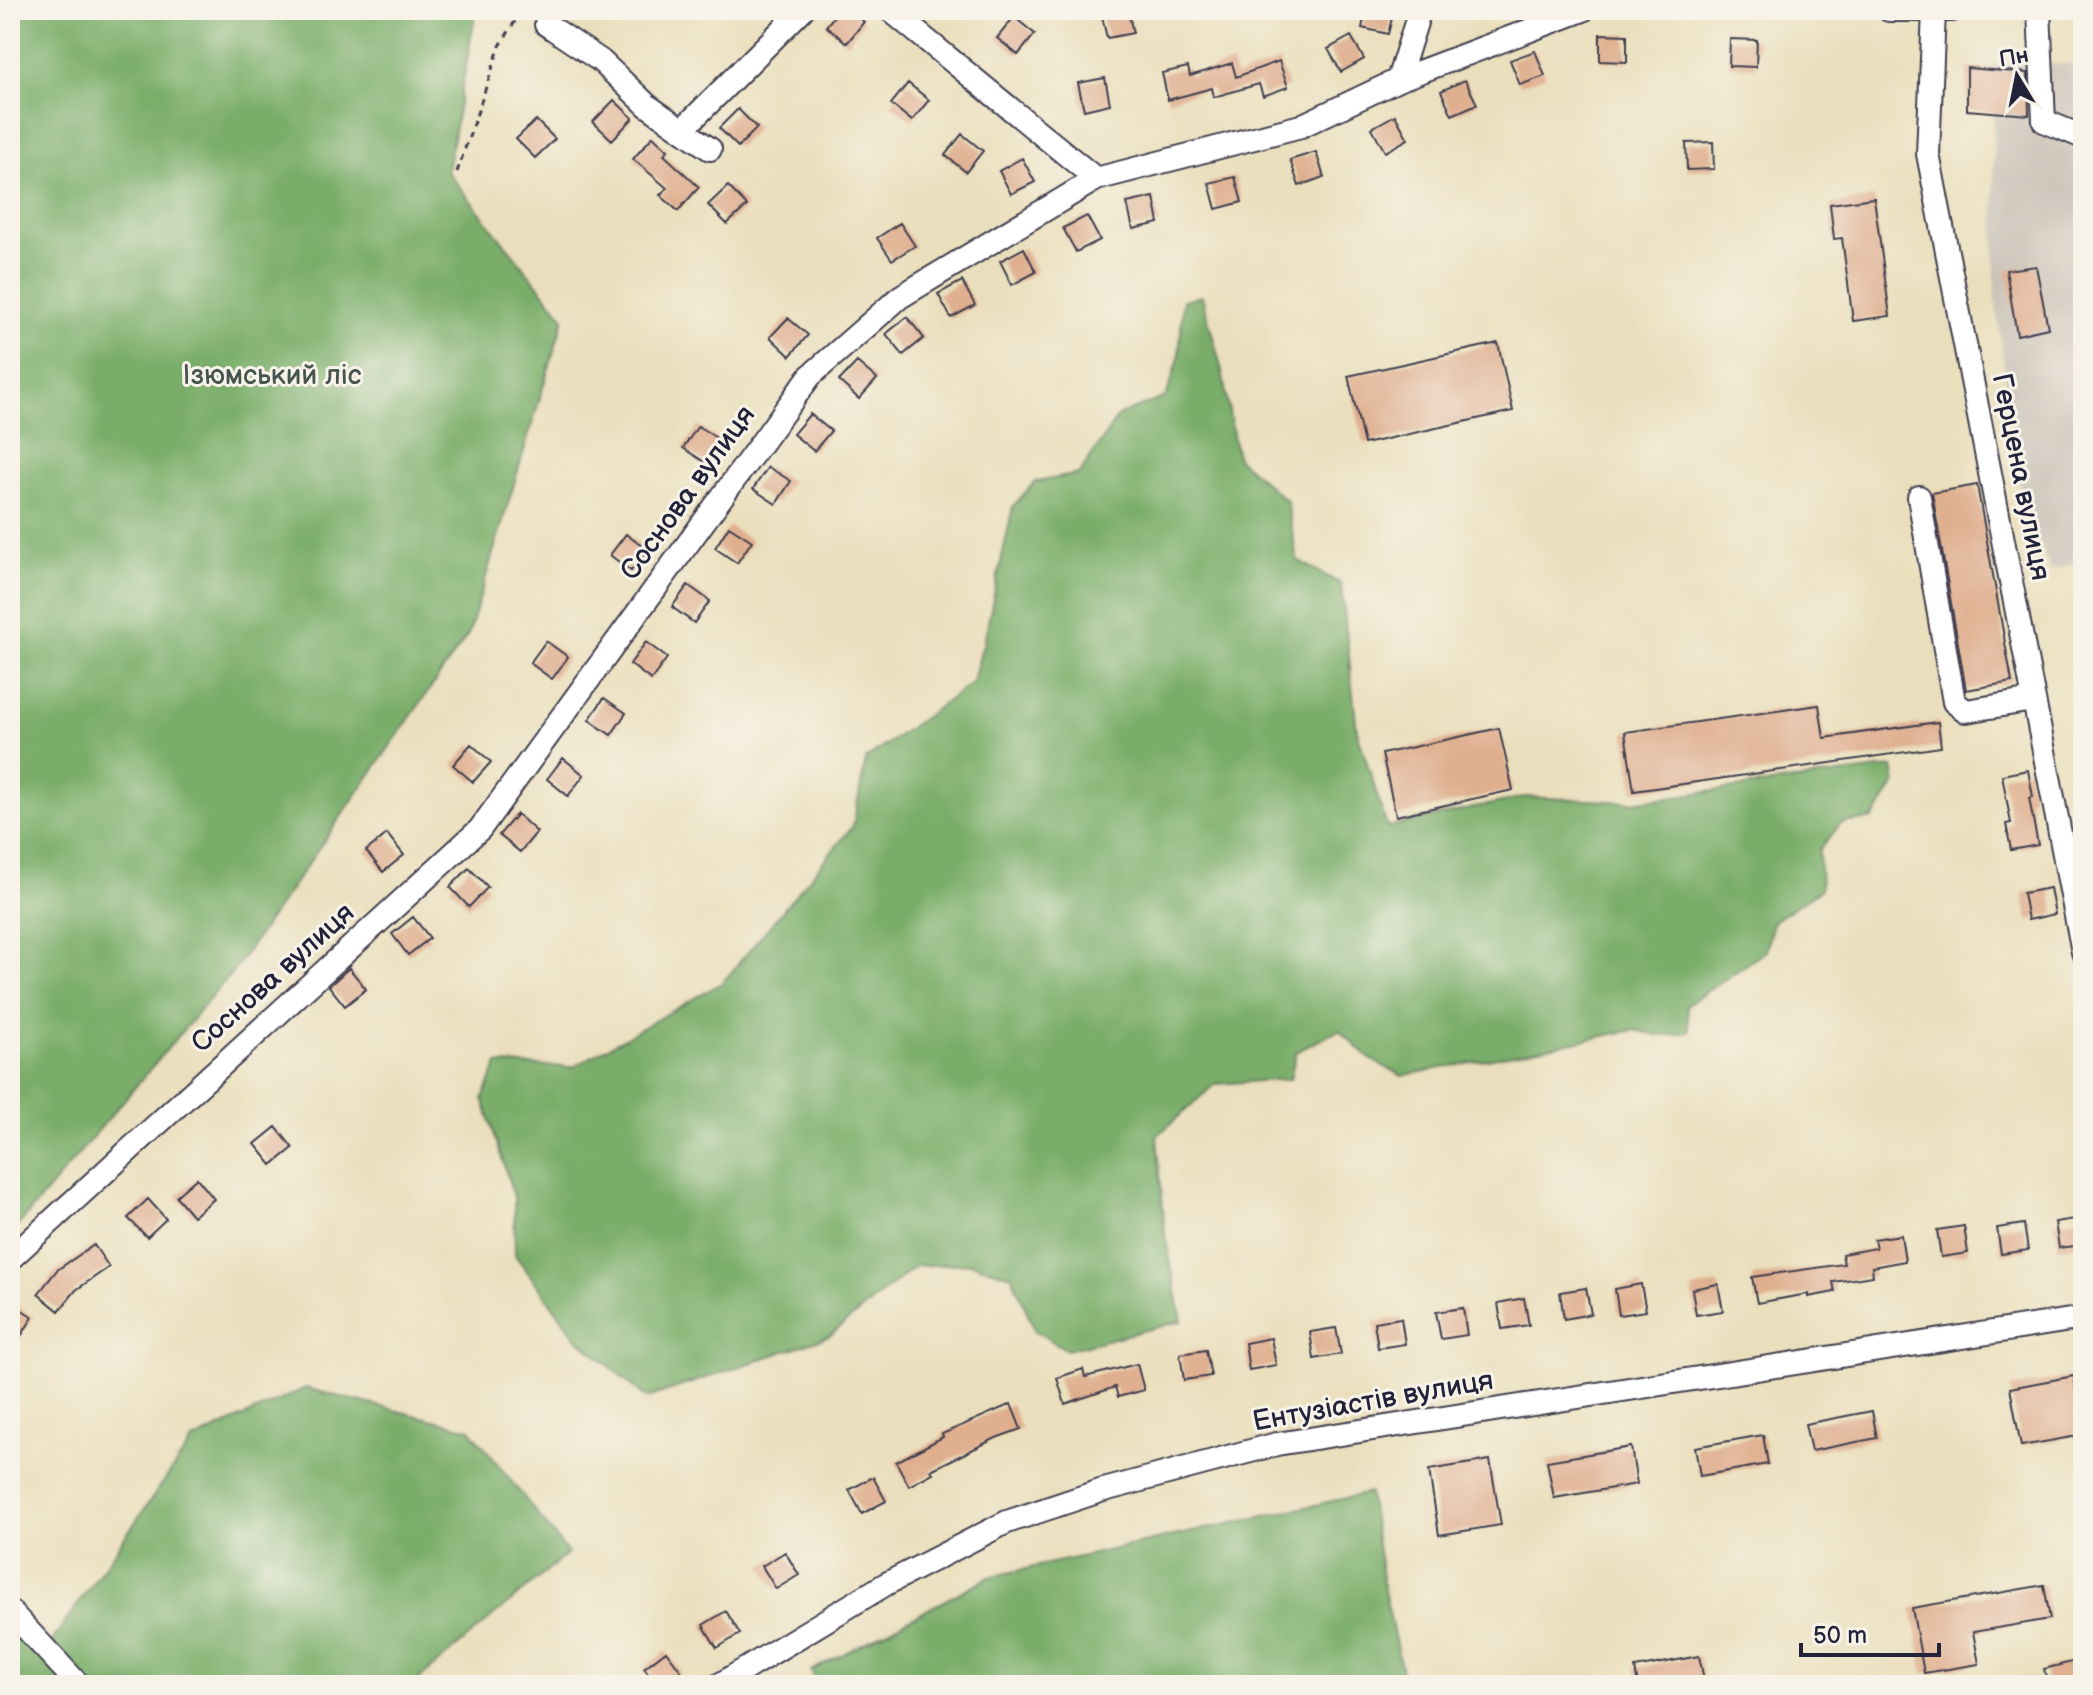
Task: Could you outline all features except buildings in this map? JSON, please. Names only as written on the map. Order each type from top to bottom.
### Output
[{"type":"street","points":[[548,10],[546,24],[601,61],[648,106],[710,149]]},
{"type":"street","points":[[683,129],[802,10]]},
{"type":"street","points":[[890,10],[1096,179]]},
{"type":"street","points":[[1398,80],[1420,10]]},
{"type":"street","name":"Соснова вулиця","points":[[10,1259],[480,829],[810,376],[900,297],[1096,179],[1301,126],[1398,80],[1583,10]]},
{"type":"street","points":[[1889,10],[1952,10]]},
{"type":"street","points":[[2039,10],[2044,121],[2083,137]]},
{"type":"street","name":"Герцена вулиця","points":[[1934,11],[1928,154],[2083,952]]},
{"type":"street","points":[[1919,497],[1954,702],[1966,711],[2033,700]]},
{"type":"street","name":"Ентузіастів вулиця","points":[[719,1685],[886,1584],[1007,1522],[1100,1491],[1277,1444],[2083,1318]]},
{"type":"street","points":[[10,1611],[79,1685]]},
{"type":"path","points":[[457,172],[500,46],[522,10]]},
{"type":"shaded area","points":[[2083,64],[2083,560],[2051,571],[2021,492],[1995,297],[1993,65]]},
{"type":"green space","name":"Ізюмський ліс","points":[[10,10],[476,10],[447,171],[564,318],[469,633],[234,970],[10,1235]]},
{"type":"green space","points":[[1202,296],[1222,371],[1237,458],[1287,501],[1297,560],[1341,584],[1357,731],[1387,827],[1524,797],[1632,802],[1893,767],[1896,782],[1873,819],[1841,823],[1819,850],[1821,889],[1773,921],[1766,951],[1687,1005],[1689,1032],[1664,1036],[1634,1030],[1402,1076],[1370,1059],[1339,1030],[1296,1052],[1290,1079],[1215,1084],[1157,1136],[1165,1234],[1182,1321],[1067,1350],[1035,1331],[1012,1276],[971,1263],[916,1266],[829,1336],[647,1398],[577,1338],[515,1255],[514,1197],[483,1098],[498,1064],[573,1067],[723,982],[853,826],[866,759],[972,683],[1013,506],[1035,482],[1079,474],[1119,415],[1166,397],[1179,358],[1183,300]]},
{"type":"green space","points":[[305,1388],[470,1429],[568,1553],[412,1685],[10,1685],[10,1612],[48,1647],[192,1441]]},
{"type":"green space","points":[[1369,1493],[1384,1590],[1405,1685],[819,1685],[811,1671],[989,1577]]}]
